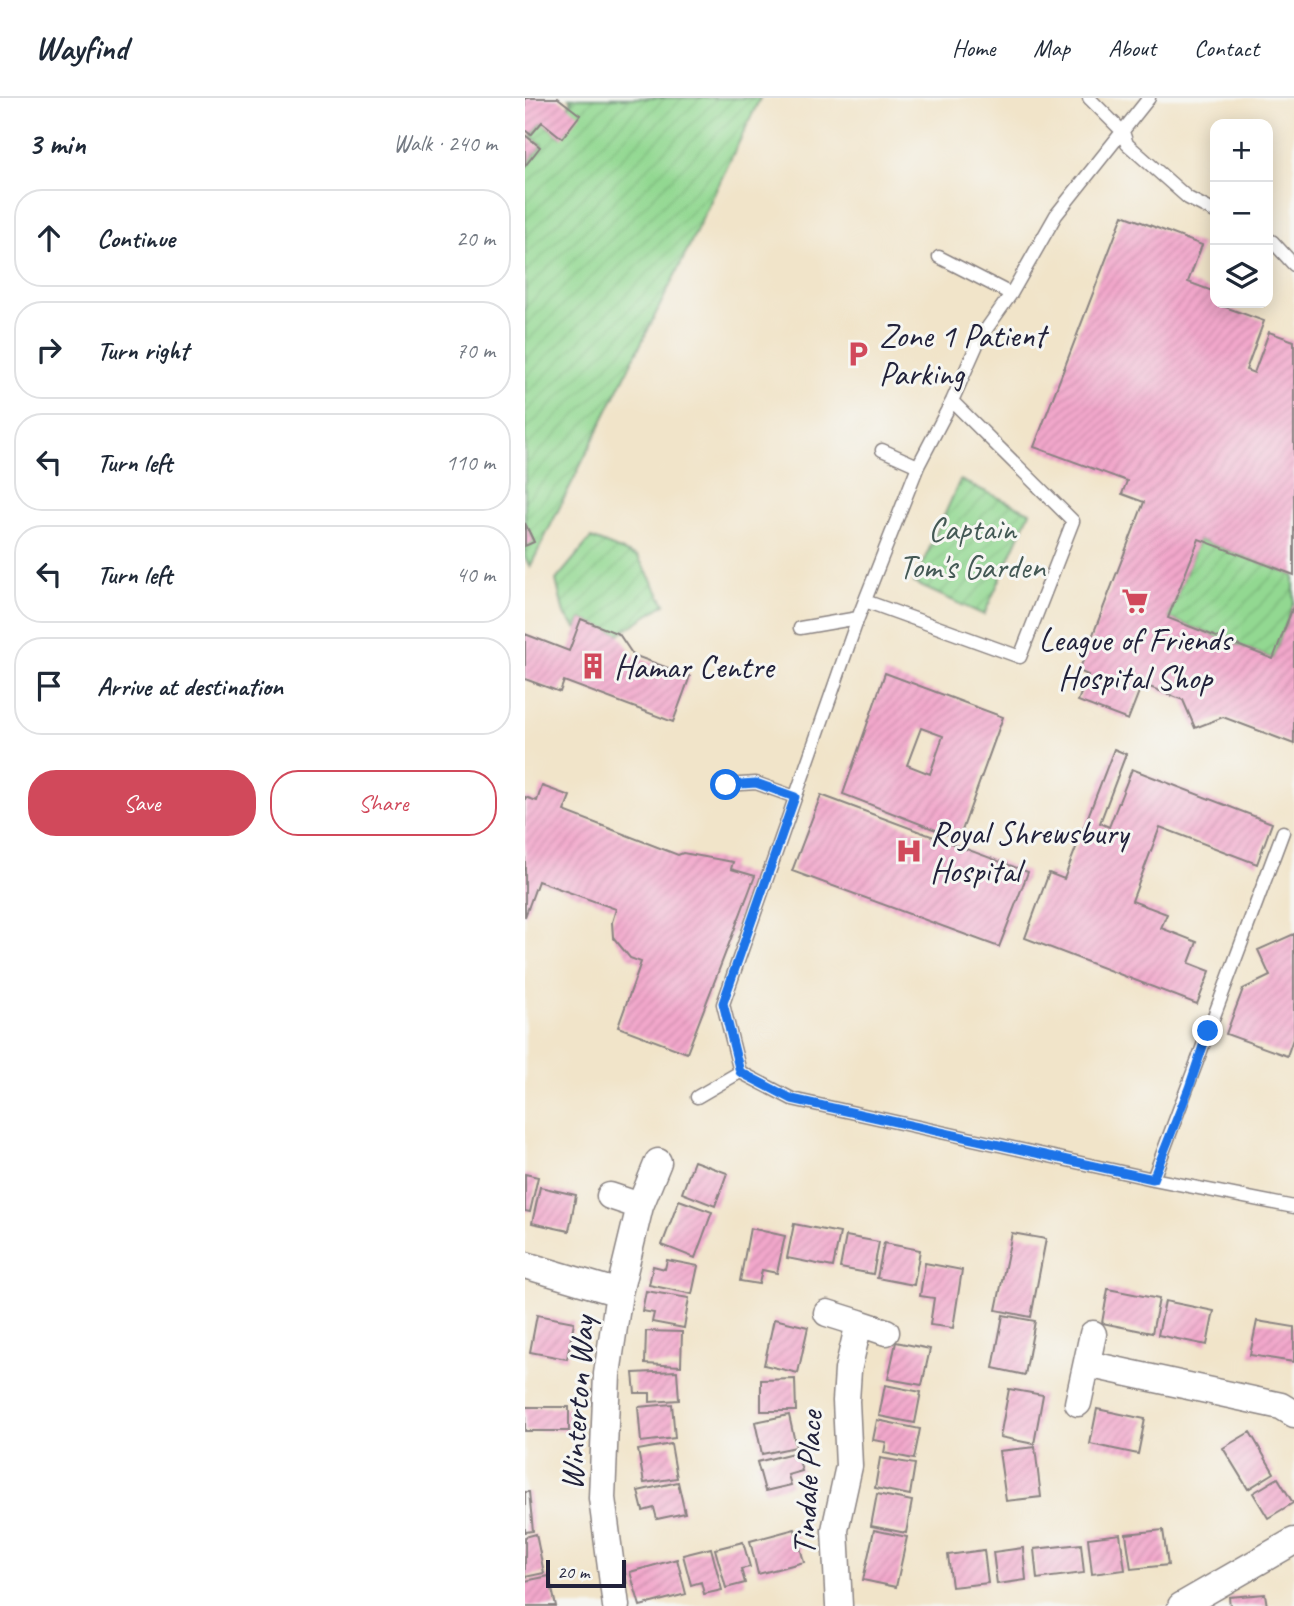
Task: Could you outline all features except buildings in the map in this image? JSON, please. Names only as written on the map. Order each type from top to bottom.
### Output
[{"type":"street","name":"Winterton Way","points":[[616,1606],[603,1499],[602,1458],[607,1374],[619,1293],[639,1206],[658,1162]]},
{"type":"street","points":[[610,1196],[639,1206]]},
{"type":"street","points":[[525,1265],[619,1293]]},
{"type":"street","points":[[827,1314],[886,1332]]},
{"type":"street","name":"Tindale Place","points":[[839,1606],[835,1530],[849,1466],[846,1401],[848,1370],[859,1322]]},
{"type":"street","points":[[1079,1402],[1093,1334]]},
{"type":"street","points":[[1087,1364],[1281,1406],[1294,1414]]},
{"type":"street","points":[[1181,1606],[1294,1541]]},
{"type":"lane","points":[[1089,98],[1123,132],[1127,144],[1188,198],[1210,209]]},
{"type":"lane","points":[[1149,98],[1056,215],[1011,294],[980,338],[952,401],[918,466],[858,618],[723,1003],[740,1072],[792,1099],[1153,1179],[1294,1206]]},
{"type":"lane","points":[[1273,242],[1294,265]]},
{"type":"lane","points":[[939,257],[1011,294]]},
{"type":"lane","points":[[865,601],[1020,657],[1073,522],[952,401]]},
{"type":"lane","points":[[882,450],[918,466]]},
{"type":"lane","points":[[800,628],[858,618]]},
{"type":"lane","points":[[726,785],[756,783],[795,797]]},
{"type":"lane","points":[[1153,1179],[1283,832]]},
{"type":"lane","points":[[697,1097],[740,1072]]},
{"type":"green space","points":[[569,98],[760,98],[530,567],[525,557],[525,546],[534,541],[525,523],[525,166],[542,145],[531,136],[542,122],[561,137],[568,106],[572,101]]},
{"type":"green space","name":"Captain Tom's Garden","points":[[960,480],[1030,512],[984,615],[914,583]]},
{"type":"green space","points":[[591,538],[638,557],[665,604],[619,634],[581,619],[577,629],[564,614],[556,580]]},
{"type":"green space","points":[[1199,539],[1294,575],[1294,603],[1273,659],[1168,618]]},
{"type":"place","name":"Zone 1 Patient Parking","points":[[858,354]]},
{"type":"place","name":"League of Friends Hospital Shop","points":[[1135,601]]},
{"type":"place","name":"Hamar Centre","points":[[593,666]]},
{"type":"place","name":"Royal Shrewsbury Hospital","points":[[909,851]]},
{"type":"route","points":[[726,785],[756,783],[795,797],[723,1003],[740,1072],[792,1099],[1153,1179],[1208,1031]]}]
